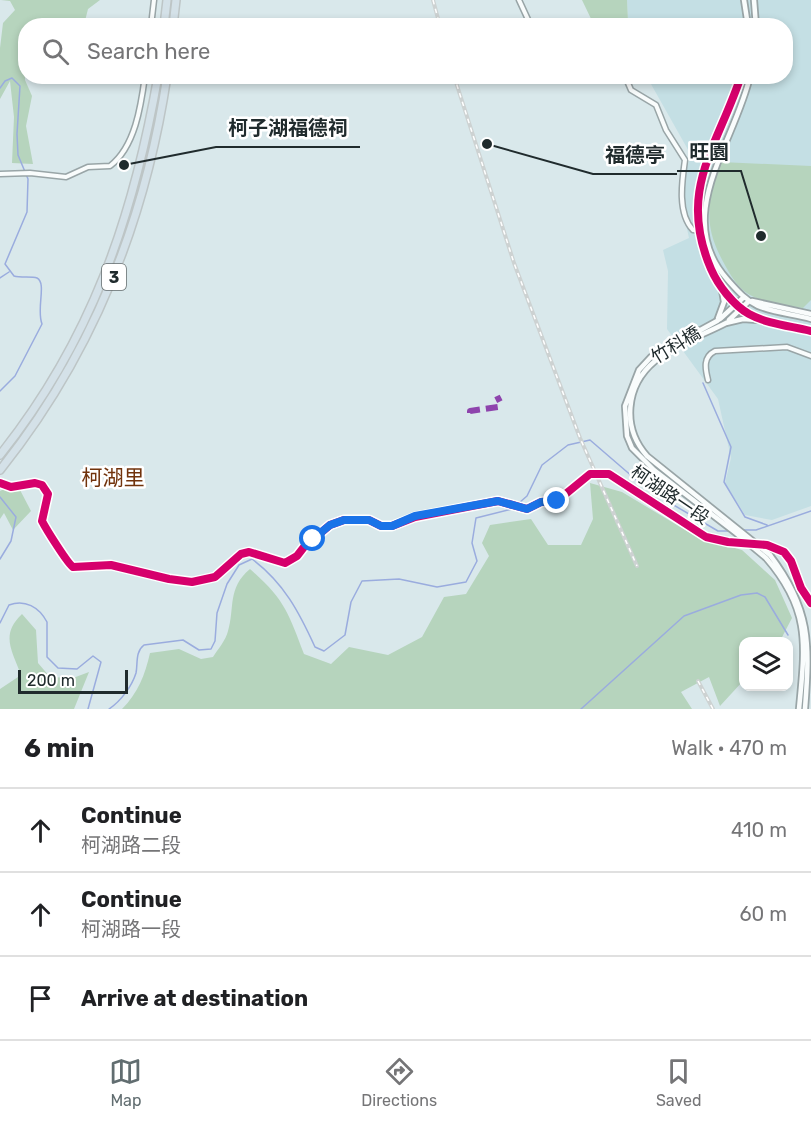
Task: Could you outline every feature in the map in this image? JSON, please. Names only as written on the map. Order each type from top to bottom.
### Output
[{"type":"highway","points":[[165,18],[167,0]]},
{"type":"highway","points":[[174,18],[176,0]]},
{"type":"highway","name":"3","points":[[1,453],[61,365],[90,309],[112,259],[134,192],[156,84]]},
{"type":"highway","name":"3","points":[[0,470],[70,368],[120,264],[146,186],[159,132],[166,84]]},
{"type":"street","points":[[152,18],[154,0]]},
{"type":"street","points":[[519,0],[527,18]]},
{"type":"street","points":[[744,0],[747,18]]},
{"type":"street","points":[[754,0],[755,18]]},
{"type":"street","points":[[0,174],[30,173],[66,177],[86,168],[105,168],[116,162],[134,130],[143,84]]},
{"type":"street","points":[[628,84],[631,90],[656,105],[666,130],[685,160],[681,187],[688,225],[693,230],[705,230]]},
{"type":"street","points":[[717,321],[724,302],[705,255],[699,231],[697,193],[703,170],[738,84]]},
{"type":"street","points":[[747,84],[706,196],[705,230],[721,272],[744,297],[749,301],[811,317]]},
{"type":"street","points":[[718,283],[742,309],[750,314],[811,332]]},
{"type":"street","name":"竹科橋","points":[[744,297],[738,305],[717,321],[651,357],[639,370],[625,406],[627,436],[633,448],[654,470],[768,557]]},
{"type":"street","points":[[726,323],[749,301]]},
{"type":"street","points":[[726,323],[743,319],[778,323]]},
{"type":"street","name":"竹科橋","points":[[726,323],[654,361],[634,390],[629,421],[633,436],[647,456],[768,557]]},
{"type":"street","points":[[708,380],[705,365],[707,357],[715,351],[787,347],[811,356]]},
{"type":"street","name":"柯湖路一段","points":[[1,484],[11,487],[35,483],[46,490],[48,494],[42,521],[57,543],[63,558],[73,567],[111,565],[192,582],[215,577],[241,554],[249,552],[285,563],[297,556],[303,547],[330,525],[344,520],[369,520],[381,526],[392,526],[415,516],[498,501],[527,509],[541,502],[557,501],[590,474],[609,474],[706,537],[728,542],[767,545],[784,552],[791,561],[801,588],[811,603]]},
{"type":"street","points":[[768,557],[787,588],[803,629],[804,656],[800,709]]},
{"type":"street","points":[[768,557],[787,578],[807,621],[809,662],[805,709]]},
{"type":"shaded area","points":[[627,0],[811,0],[811,506],[772,520],[745,515],[725,483],[731,458],[718,399],[667,329],[668,271],[663,250],[689,238],[679,192],[691,155],[651,84],[793,84],[793,18],[628,18]]},
{"type":"green space","points":[[1,0],[100,0],[88,9],[86,18],[18,18],[18,84],[27,84],[32,96],[26,126],[33,164],[12,163],[14,117],[10,81],[0,99],[0,48],[3,23],[15,10],[10,1]]},
{"type":"green space","points":[[582,0],[627,0],[628,18],[591,18]]},
{"type":"green space","points":[[721,162],[811,166],[811,300],[803,308],[765,301],[749,294],[737,284],[726,267],[713,240],[709,215],[712,190]]},
{"type":"green space","points":[[590,483],[622,492],[697,537],[742,550],[775,580],[792,618],[782,637],[739,637],[739,685],[720,706],[709,677],[681,692],[692,709],[122,709],[140,683],[150,653],[179,649],[201,659],[213,657],[227,634],[238,583],[250,569],[271,589],[284,607],[304,654],[331,664],[349,647],[388,655],[422,637],[444,597],[466,594],[489,556],[482,543],[490,525],[531,519],[548,545],[581,545],[593,519]]},
{"type":"green space","points":[[20,490],[31,511],[13,530],[4,513],[0,519],[0,491]]},
{"type":"green space","points":[[22,614],[36,630],[38,663],[50,677],[73,678],[89,672],[74,709],[0,709],[0,689],[21,675],[10,643],[10,636],[11,629]]},
{"type":"waterway","points":[[0,88],[5,81],[12,78],[20,86],[18,155],[28,179],[27,212],[5,264],[14,276],[35,277],[40,281],[42,324],[15,376],[0,391]]},
{"type":"waterway","points":[[0,278],[9,272]]},
{"type":"waterway","points":[[703,383],[731,447],[724,482],[745,517],[767,525]]},
{"type":"waterway","points":[[109,709],[122,698],[132,683],[136,673],[138,654],[144,645],[183,640],[199,650],[211,649],[215,641],[217,613],[227,584],[239,565],[252,559],[282,588],[315,647],[324,651],[345,635],[351,602],[362,581],[399,579],[437,587],[466,582],[477,561],[472,543],[476,518],[512,509],[527,496],[542,465],[568,445],[590,440],[648,490],[718,531],[730,531]]},
{"type":"waterway","points":[[0,497],[16,517],[11,541],[0,559]]},
{"type":"waterway","points":[[741,530],[756,530],[811,511]]},
{"type":"waterway","points":[[581,709],[684,616],[741,595],[757,593],[765,597],[788,635]]},
{"type":"waterway","points":[[0,623],[9,605],[26,604],[36,608],[47,622],[47,657],[58,668],[77,669],[93,656],[101,662],[88,709]]},
{"type":"railway","points":[[433,0],[438,18]]},
{"type":"railway","points":[[457,84],[514,263],[580,438],[637,566]]},
{"type":"railway","points":[[698,681],[713,709]]},
{"type":"marked path","points":[[470,413],[470,411],[498,407],[500,402],[497,396]]},
{"type":"cycle path","points":[[738,84],[704,170],[699,192],[698,216],[702,241],[714,275],[737,305],[763,320],[811,331]]},
{"type":"cycle path","points":[[0,483],[11,487],[35,483],[42,485],[48,494],[42,521],[73,567],[111,565],[192,582],[215,577],[241,554],[249,552],[285,563],[297,556],[330,525],[344,520],[369,520],[381,526],[392,526],[415,517],[498,501],[527,509],[541,502],[557,501],[590,474],[609,474],[706,537],[728,542],[767,545],[784,552],[791,561],[801,588],[811,603]]},
{"type":"place","name":"福德亭","points":[[487,144]]},
{"type":"place","name":"柯子湖福德祠","points":[[124,165]]},
{"type":"place","name":"旺園","points":[[761,236]]},
{"type":"district","name":"柯湖里","points":[[113,477]]},
{"type":"route","points":[[313,539],[330,525],[344,520],[369,520],[381,526],[392,526],[415,516],[498,501],[527,509],[541,502],[557,501]]}]
